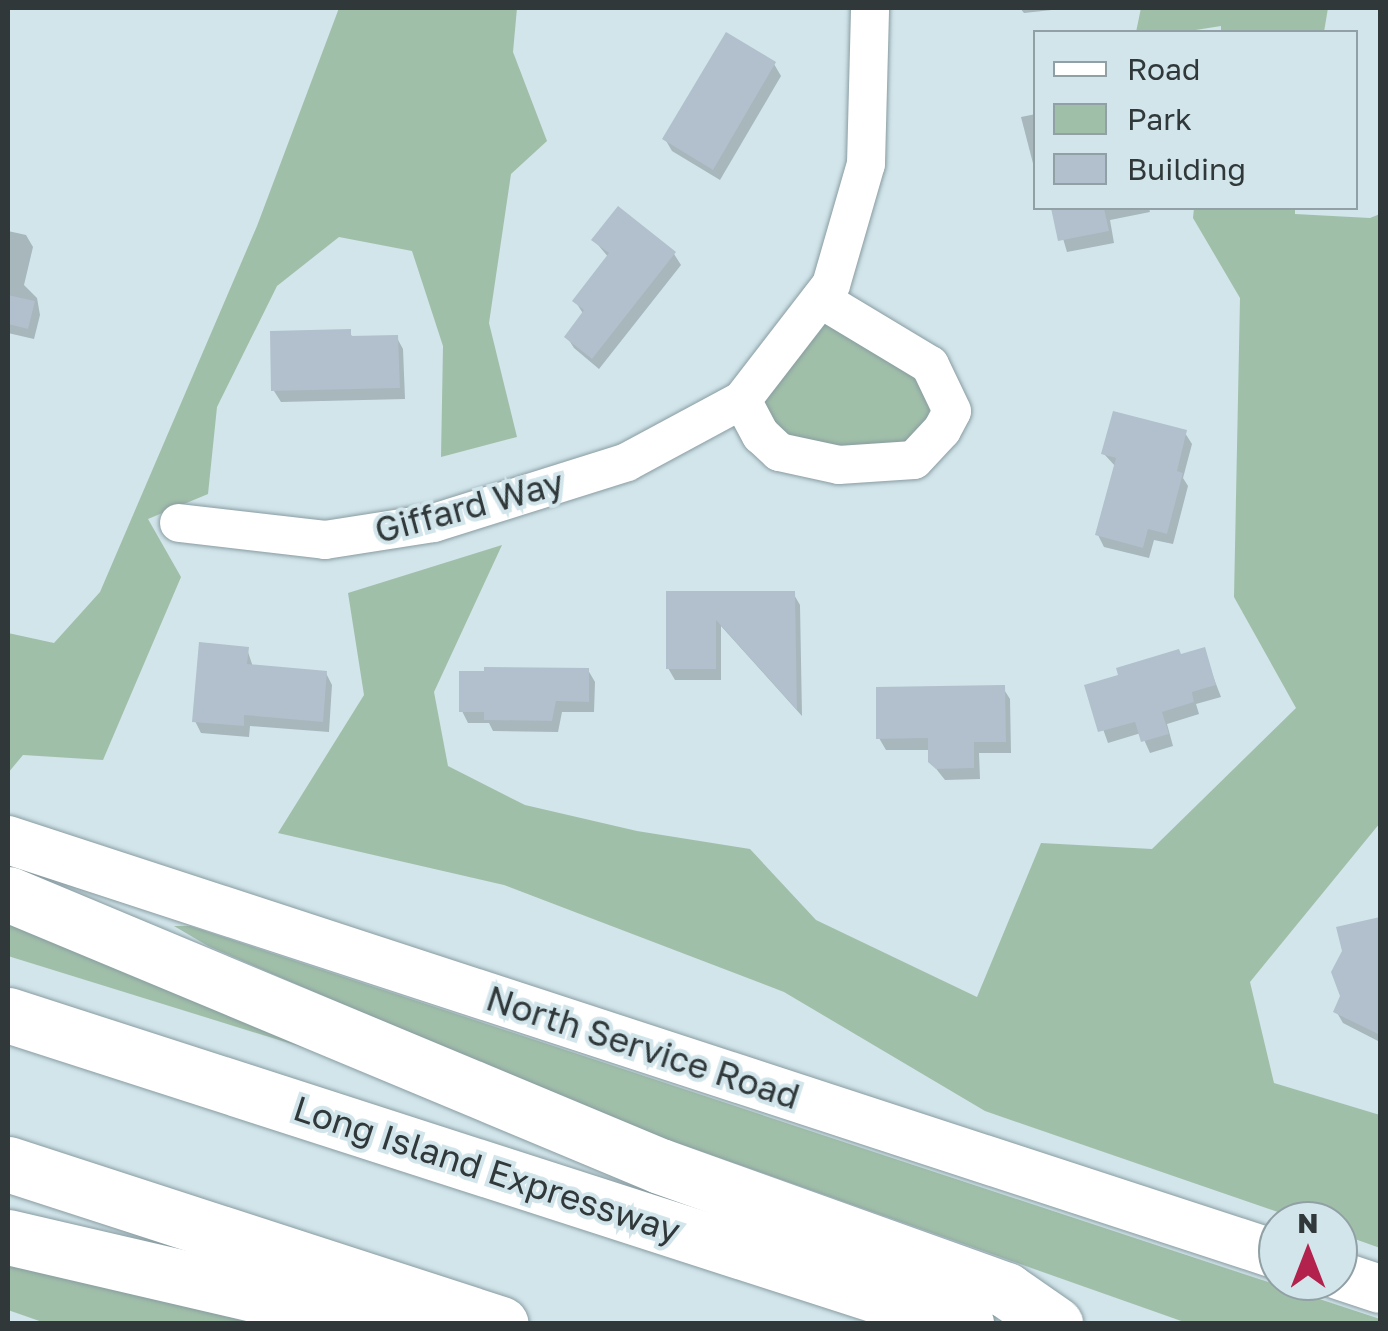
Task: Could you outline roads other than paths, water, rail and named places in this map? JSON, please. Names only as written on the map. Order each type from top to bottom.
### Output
[{"type":"highway","points":[[8,894],[642,1159],[1006,1290],[1055,1324]]},
{"type":"highway","name":"Long Island Expressway","points":[[8,1015],[966,1324]]},
{"type":"highway","points":[[8,1164],[501,1324]]},
{"type":"highway","points":[[8,1237],[381,1324]]},
{"type":"main road","name":"North Service Road","points":[[8,840],[1258,1249]]},
{"type":"street","name":"Giffard Way","points":[[179,523],[325,540],[434,523],[627,462],[742,400],[831,285],[866,164],[870,8]]},
{"type":"street","points":[[742,400],[760,434],[778,452],[839,465],[914,460],[942,430],[952,412],[930,365],[820,299]]}]
